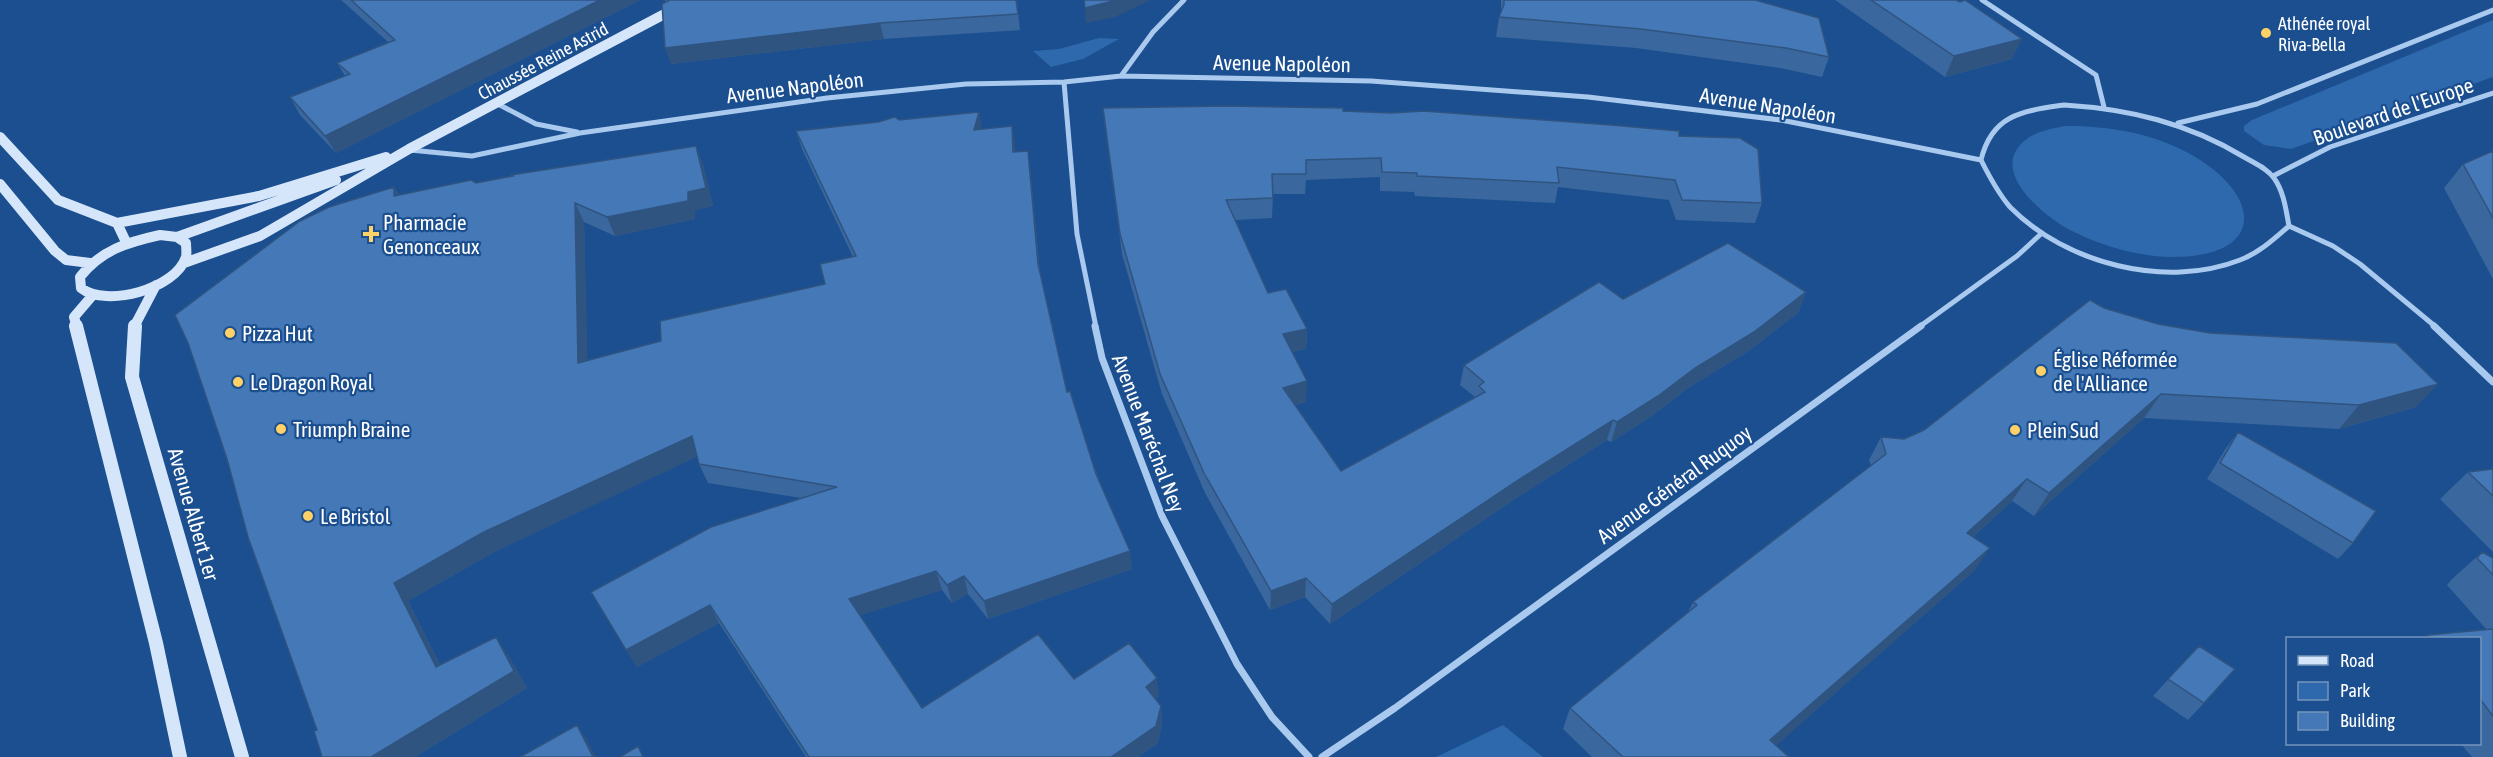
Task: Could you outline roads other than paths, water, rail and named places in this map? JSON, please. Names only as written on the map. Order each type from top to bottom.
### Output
[{"type":"main road","name":"Chaussée Reine Astrid","points":[[156,285],[184,263],[260,236],[409,149],[691,0]]},
{"type":"main road","points":[[0,137],[58,200],[117,223],[126,242]]},
{"type":"main road","name":"Chaussée Reine Astrid","points":[[117,223],[259,196],[409,149]]},
{"type":"main road","name":"Chaussée Reine Astrid","points":[[90,263],[126,242],[160,235],[177,237],[289,199],[409,149]]},
{"type":"main road","points":[[0,184],[55,251],[66,260],[90,263],[80,277],[81,288],[92,296],[122,296],[156,285]]},
{"type":"main road","points":[[177,237],[186,243],[189,252],[184,263]]},
{"type":"main road","name":"Avenue Albert 1er","points":[[156,285],[133,330],[132,376],[242,757]]},
{"type":"main road","points":[[92,296],[74,317],[156,643],[180,757]]},
{"type":"street","points":[[1121,76],[1153,32],[1184,0]]},
{"type":"street","points":[[1982,0],[2096,75],[2104,107]]},
{"type":"street","points":[[2178,123],[2257,104],[2493,10]]},
{"type":"street","name":"Avenue Napoléon","points":[[409,149],[472,156],[580,133],[827,98],[966,84],[1064,82],[1121,76],[1371,81],[1588,97],[1782,120],[1981,160]]},
{"type":"street","name":"Avenue Maréchal Ney","points":[[1064,82],[1077,234],[1102,358],[1162,516],[1237,664],[1272,717],[1310,757]]},
{"type":"street","name":"Boulevard de l'Europe","points":[[2273,176],[2330,147],[2493,93]]},
{"type":"street","name":"Avenue Napoléon","points":[[498,104],[536,124],[580,133]]},
{"type":"street","points":[[2064,105],[2104,107],[2178,123],[2227,146],[2273,176],[2284,198],[2289,226],[2265,247],[2240,261],[2204,271],[2149,272],[2091,258],[2042,233],[2003,198],[1981,160],[1987,137],[2005,122],[2031,110],[2064,105]]},
{"type":"street","points":[[2289,226],[2337,249],[2390,287],[2426,316],[2493,382]]},
{"type":"street","name":"Avenue Général Ruquoy","points":[[1322,757],[1395,708],[2018,256],[2042,233]]},
{"type":"place","name":"Athénée royal Riva-Bella","points":[[2266,33]]},
{"type":"place","name":"Pharmacie Genonceaux","points":[[371,234]]},
{"type":"place","name":"Pizza Hut","points":[[230,333]]},
{"type":"place","name":"Église Réformée de l'Alliance","points":[[2041,371]]},
{"type":"place","name":"Le Dragon Royal","points":[[238,382]]},
{"type":"place","name":"Triumph Braine","points":[[281,429]]},
{"type":"place","name":"Plein Sud","points":[[2015,430]]},
{"type":"place","name":"Le Bristol","points":[[308,516]]}]
